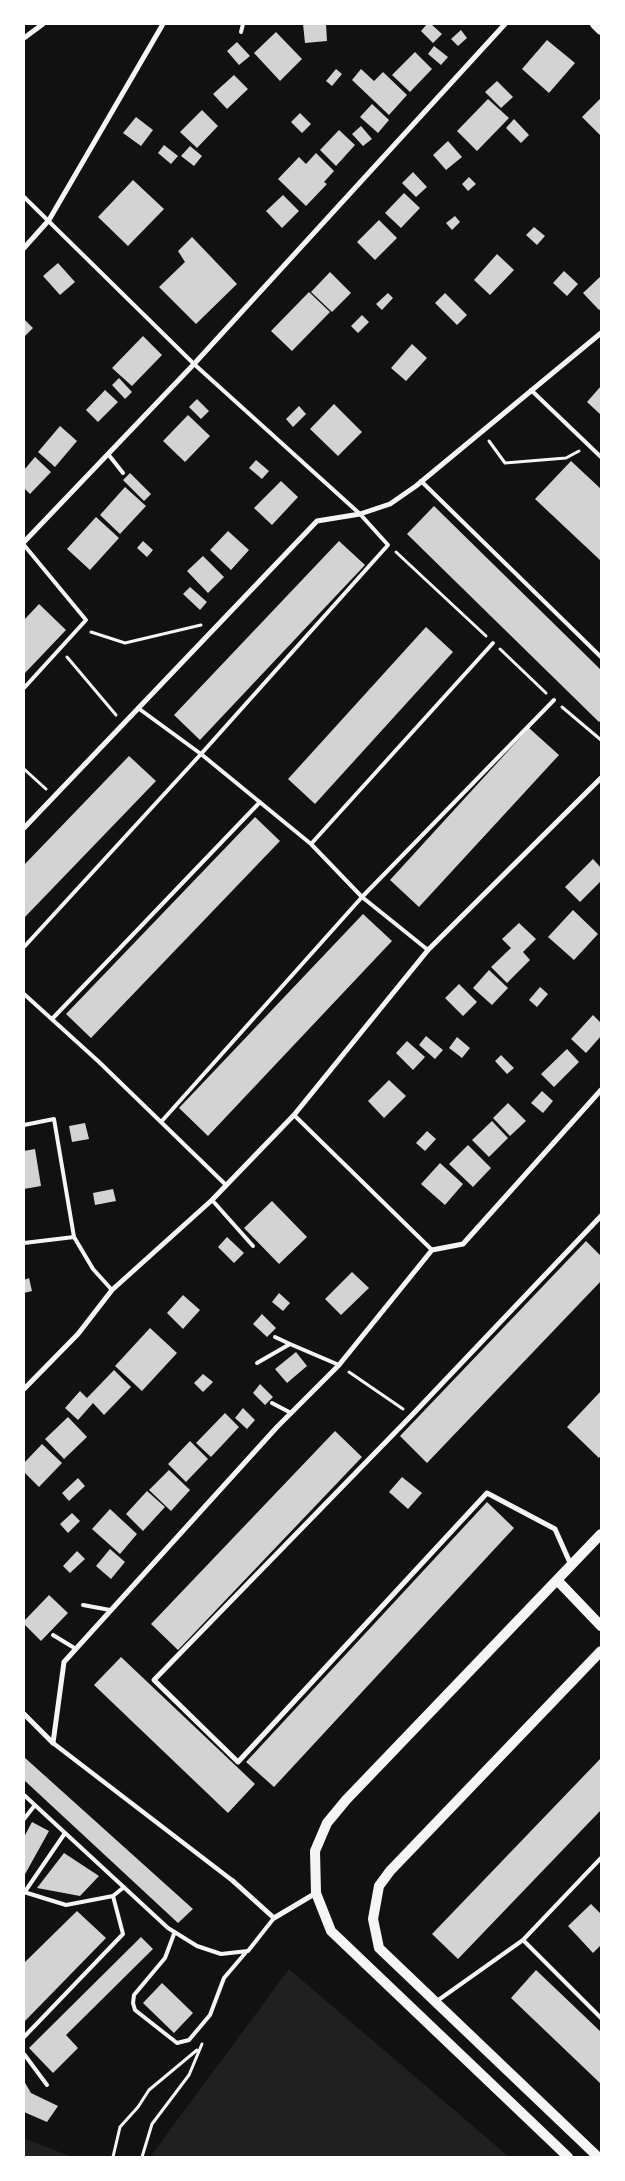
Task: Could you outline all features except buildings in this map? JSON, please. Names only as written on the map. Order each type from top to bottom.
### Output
[{"type":"main road","points":[[595,24],[601,30]]},
{"type":"main road","points":[[568,2157],[331,1931],[316,1893],[315,1851],[327,1823],[346,1800],[601,1534]]},
{"type":"main road","points":[[557,1580],[601,1626]]},
{"type":"main road","points":[[598,2157],[379,1948],[373,1919],[379,1886],[390,1872],[601,1651]]},
{"type":"street","points":[[24,38],[43,24]]},
{"type":"street","points":[[24,248],[49,220],[163,24]]},
{"type":"street","points":[[24,544],[194,364],[505,24]]},
{"type":"street","points":[[24,828],[317,521],[360,514],[390,504],[422,481],[601,333]]},
{"type":"street","points":[[24,1389],[78,1334],[112,1290],[212,1200],[294,1115],[428,950],[601,778]]},
{"type":"street","points":[[53,1742],[64,1662],[291,1412],[339,1365],[432,1250],[463,1244],[601,1090]]},
{"type":"street","points":[[571,1565],[556,1529],[487,1493],[238,1762],[154,1680],[412,1415],[601,1216]]},
{"type":"street","points":[[24,1714],[53,1742],[233,1881],[274,1918],[316,1893]]},
{"type":"lane","points":[[241,32],[242,24]]},
{"type":"lane","points":[[24,197],[194,364],[360,514],[388,544],[201,754],[24,947]]},
{"type":"lane","points":[[531,390],[601,457]]},
{"type":"lane","points":[[108,454],[123,472]]},
{"type":"lane","points":[[422,481],[601,657]]},
{"type":"lane","points":[[24,544],[86,620],[24,688]]},
{"type":"lane","points":[[311,844],[493,643]]},
{"type":"lane","points":[[161,1122],[362,897],[554,700]]},
{"type":"lane","points":[[138,708],[201,754],[311,844],[362,897],[428,950]]},
{"type":"lane","points":[[52,1019],[260,802]]},
{"type":"lane","points":[[24,994],[226,1185]]},
{"type":"lane","points":[[294,1115],[432,1250]]},
{"type":"lane","points":[[24,1124],[54,1119],[74,1237],[93,1269],[112,1290]]},
{"type":"lane","points":[[212,1200],[253,1246]]},
{"type":"lane","points":[[24,1243],[74,1237]]},
{"type":"lane","points":[[275,1337],[339,1365]]},
{"type":"lane","points":[[257,1364],[290,1344]]},
{"type":"lane","points":[[272,1403],[291,1412]]},
{"type":"lane","points":[[83,1605],[110,1610]]},
{"type":"lane","points":[[54,1635],[76,1648]]},
{"type":"lane","points":[[24,1795],[174,1934],[196,1946],[221,1954],[248,1951]]},
{"type":"lane","points":[[24,1819],[35,1805]]},
{"type":"lane","points":[[65,1833],[24,1892],[66,1905],[113,1896],[124,1887]]},
{"type":"lane","points":[[436,2002],[524,1940],[601,1858]]},
{"type":"lane","points":[[24,2036],[123,1934],[113,1896]]},
{"type":"lane","points":[[174,1934],[165,1958],[134,1995],[133,2003],[136,2010],[177,2043],[189,2040],[210,2015],[224,1978],[274,1918]]},
{"type":"lane","points":[[524,1940],[601,2018]]},
{"type":"lane","points":[[24,2054],[47,2085]]},
{"type":"path","points":[[482,431],[505,463],[566,458],[590,446]]},
{"type":"path","points":[[78,629],[125,642],[222,620]]},
{"type":"path","points":[[60,648],[124,723]]},
{"type":"path","points":[[24,769],[54,796]]},
{"type":"path","points":[[339,1365],[412,1415]]},
{"type":"path","points":[[113,2157],[120,2127],[149,2090],[190,2056],[205,2039],[189,2075],[152,2124],[142,2157]]},
{"type":"shaded area","points":[[289,1969],[509,2157],[150,2157]]},
{"type":"shaded area","points":[[24,2135],[26,2139],[72,2157],[24,2157]]}]
